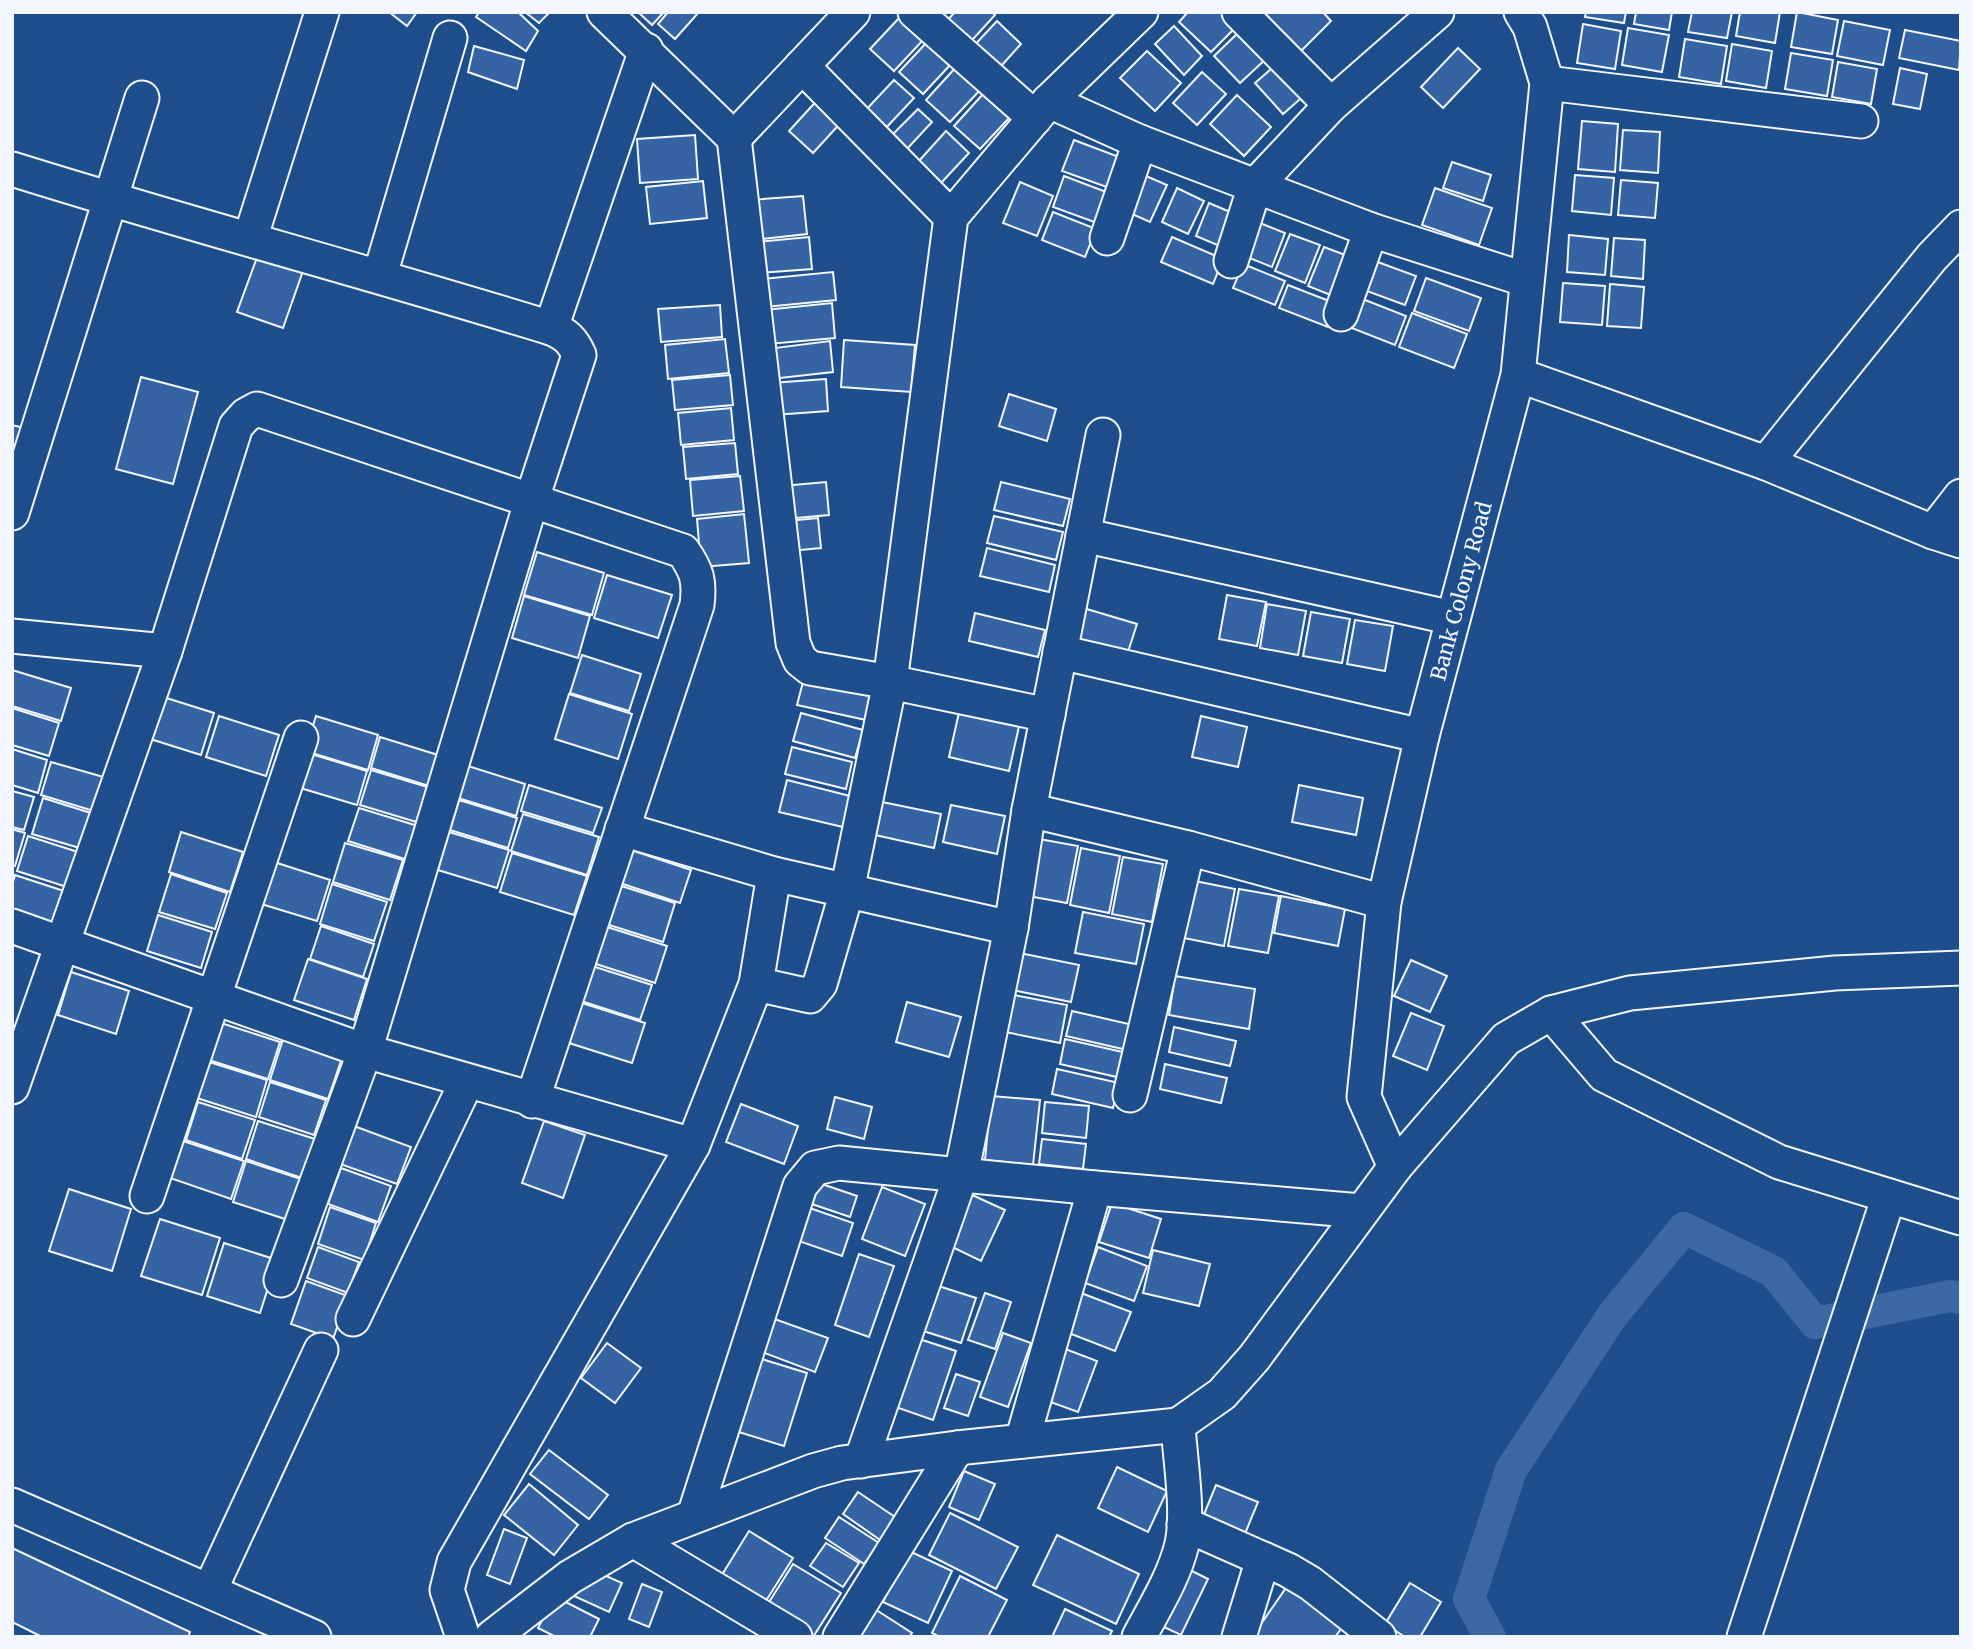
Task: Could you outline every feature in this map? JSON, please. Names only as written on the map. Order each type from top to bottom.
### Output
[{"type":"street","points":[[250,239],[322,12]]},
{"type":"street","points":[[604,12],[734,138],[793,643],[800,660],[810,668],[1048,715]]},
{"type":"street","points":[[734,138],[853,12]]},
{"type":"street","points":[[915,12],[1042,110],[1140,142],[1371,230],[1527,280]]},
{"type":"street","points":[[756,984],[810,996],[820,984],[847,891],[890,682],[951,217],[1042,110],[1141,12]]},
{"type":"street","points":[[1239,12],[1331,105]]},
{"type":"street","points":[[1231,261],[1255,186],[1331,105],[1437,12]]},
{"type":"street","name":"Bank Colony Road","points":[[1395,1167],[1364,1097],[1384,902],[1422,736],[1518,375],[1547,83],[1530,27],[1521,12]]},
{"type":"street","points":[[380,275],[450,38]]},
{"type":"street","points":[[551,328],[646,50]]},
{"type":"street","points":[[802,66],[951,217]]},
{"type":"street","points":[[1547,83],[1861,121]]},
{"type":"street","points":[[12,513],[142,98]]},
{"type":"street","points":[[1107,238],[1140,142]]},
{"type":"street","points":[[12,169],[111,200],[380,275],[551,328],[565,334],[579,355],[531,502],[365,1051],[281,1280]]},
{"type":"street","points":[[1766,463],[1932,257],[1961,227]]},
{"type":"street","points":[[1341,314],[1371,230]]},
{"type":"street","points":[[1518,375],[1766,463],[1947,536],[1961,496]]},
{"type":"street","points":[[12,1087],[165,651],[236,425],[257,409],[683,551],[692,565],[699,584],[696,605],[533,1101]]},
{"type":"street","points":[[861,1461],[961,1175],[1011,928],[1029,810],[1102,435]]},
{"type":"street","points":[[1083,535],[1453,618]]},
{"type":"street","points":[[12,636],[165,651]]},
{"type":"street","points":[[1060,652],[1422,736]]},
{"type":"street","points":[[147,1196],[301,738]]},
{"type":"street","points":[[1029,810],[1188,848],[1384,902]]},
{"type":"street","points":[[622,829],[774,874],[1011,928]]},
{"type":"street","points":[[1130,1095],[1188,848]]},
{"type":"street","points":[[463,1637],[447,1590],[454,1562],[693,1145],[756,984],[774,874]]},
{"type":"street","points":[[12,926],[365,1051],[693,1145]]},
{"type":"street","points":[[492,1637],[570,1577],[634,1540],[813,1471],[861,1461],[957,1448],[1178,1425],[1222,1394],[1254,1358],[1395,1167],[1506,1039],[1551,1013],[1630,993],[1835,973],[1961,968]]},
{"type":"street","points":[[1551,1013],[1604,1074],[1779,1162],[1961,1218]]},
{"type":"street","points":[[352,1319],[467,1081]]},
{"type":"street","points":[[694,1516],[800,1186],[816,1168],[839,1163],[1360,1212]]},
{"type":"street","points":[[1022,1441],[1095,1188]]},
{"type":"street","points":[[1744,1637],[1889,1196]]},
{"type":"street","points":[[210,1590],[321,1350]]},
{"type":"street","points":[[1139,1637],[1173,1572],[1182,1542],[1184,1524],[1178,1425]]},
{"type":"street","points":[[840,1637],[957,1448]]},
{"type":"street","points":[[12,1505],[314,1637]]},
{"type":"street","points":[[1184,1524],[1310,1583],[1379,1637]]},
{"type":"street","points":[[634,1540],[751,1625],[794,1637]]},
{"type":"street","points":[[1239,1637],[1263,1559]]},
{"type":"building","points":[[389,12],[417,12],[407,26]]},
{"type":"building","points":[[479,12],[518,12],[538,31],[526,51],[476,17]]},
{"type":"building","points":[[525,12],[550,12],[539,23]]},
{"type":"building","points":[[638,12],[664,12],[652,25]]},
{"type":"building","points":[[668,12],[699,12],[675,39],[658,24]]},
{"type":"building","points":[[955,12],[992,12],[995,15],[964,49],[941,27]]},
{"type":"building","points":[[1188,12],[1222,12],[1237,26],[1211,52],[1179,22]]},
{"type":"building","points":[[1259,12],[1323,12],[1331,21],[1299,53]]},
{"type":"building","points":[[1586,12],[1626,12],[1624,23],[1585,17]]},
{"type":"building","points":[[1636,12],[1672,12],[1669,30],[1634,24]]},
{"type":"building","points":[[1692,12],[1732,12],[1727,38],[1688,32]]},
{"type":"building","points":[[1740,12],[1780,12],[1775,43],[1736,36]]},
{"type":"building","points":[[1797,12],[1838,20],[1832,54],[1791,47]]},
{"type":"building","points":[[900,17],[924,39],[894,71],[870,49]]},
{"type":"building","points":[[997,21],[1021,44],[994,74],[969,51]]},
{"type":"building","points":[[1844,21],[1890,30],[1883,65],[1837,56]]},
{"type":"building","points":[[1583,24],[1621,31],[1615,69],[1577,63]]},
{"type":"building","points":[[1174,26],[1202,56],[1184,75],[1155,44]]},
{"type":"building","points":[[1628,28],[1669,35],[1662,72],[1622,65]]},
{"type":"building","points":[[1241,30],[1268,57],[1240,83],[1214,56]]},
{"type":"building","points":[[1905,30],[1961,41],[1959,70],[1899,58]]},
{"type":"building","points":[[1685,39],[1727,46],[1721,84],[1679,77]]},
{"type":"building","points":[[928,41],[952,63],[923,94],[899,72]]},
{"type":"building","points":[[1732,44],[1772,51],[1766,88],[1726,81]]},
{"type":"building","points":[[474,46],[524,60],[517,89],[468,72]]},
{"type":"building","points":[[1458,48],[1480,69],[1443,108],[1421,87]]},
{"type":"building","points":[[1147,51],[1181,83],[1155,111],[1120,78]]},
{"type":"building","points":[[1791,53],[1833,60],[1827,96],[1785,89]]},
{"type":"building","points":[[1279,62],[1307,93],[1283,114],[1255,83]]},
{"type":"building","points":[[1838,62],[1877,69],[1871,104],[1832,97]]},
{"type":"building","points":[[957,66],[982,88],[950,122],[926,100]]},
{"type":"building","points":[[1900,68],[1927,74],[1920,109],[1893,104]]},
{"type":"building","points":[[1202,72],[1226,94],[1197,125],[1173,103]]},
{"type":"building","points":[[894,80],[914,98],[883,131],[863,113]]},
{"type":"building","points":[[984,93],[1010,117],[980,149],[954,126]]},
{"type":"building","points":[[822,95],[846,117],[813,153],[789,131]]},
{"type":"building","points":[[1237,95],[1271,127],[1244,156],[1210,124]]},
{"type":"building","points":[[918,109],[932,122],[906,150],[891,136]]},
{"type":"building","points":[[1582,121],[1618,124],[1615,172],[1578,169]]},
{"type":"building","points":[[1623,130],[1660,132],[1658,173],[1620,170]]},
{"type":"building","points":[[946,131],[969,153],[941,183],[918,162]]},
{"type":"building","points":[[695,135],[698,179],[640,183],[637,139]]},
{"type":"building","points":[[1074,140],[1127,160],[1115,190],[1062,171]]},
{"type":"building","points":[[1452,162],[1491,175],[1483,201],[1443,188]]},
{"type":"building","points":[[1139,173],[1167,185],[1150,222],[1123,210]]},
{"type":"building","points":[[1575,175],[1614,178],[1611,215],[1572,211]]},
{"type":"building","points":[[1064,176],[1109,193],[1097,223],[1053,207]]},
{"type":"building","points":[[1621,180],[1658,183],[1655,218],[1618,215]]},
{"type":"building","points":[[703,181],[707,218],[650,224],[646,187]]},
{"type":"building","points":[[1020,182],[1053,196],[1037,236],[1003,223]]},
{"type":"building","points":[[1177,188],[1204,201],[1188,234],[1162,222]]},
{"type":"building","points":[[1435,188],[1492,208],[1479,245],[1422,225]]},
{"type":"building","points":[[803,196],[807,234],[753,240],[749,200]]},
{"type":"building","points":[[1209,203],[1235,214],[1222,247],[1196,236]]},
{"type":"building","points":[[1053,212],[1096,229],[1085,257],[1042,240]]},
{"type":"building","points":[[1255,221],[1285,233],[1272,267],[1242,255]]},
{"type":"building","points":[[1290,234],[1320,245],[1305,283],[1275,271]]},
{"type":"building","points":[[1569,235],[1608,239],[1605,275],[1567,272]]},
{"type":"building","points":[[809,237],[812,269],[760,273],[757,242]]},
{"type":"building","points":[[1172,237],[1223,259],[1213,284],[1161,262]]},
{"type":"building","points":[[1614,238],[1645,240],[1643,279],[1611,276]]},
{"type":"building","points":[[1324,247],[1353,258],[1338,298],[1308,286]]},
{"type":"building","points":[[259,252],[304,268],[283,328],[237,312]]},
{"type":"building","points":[[1375,261],[1416,276],[1405,305],[1364,290]]},
{"type":"building","points":[[1243,264],[1285,281],[1275,305],[1233,288]]},
{"type":"building","points":[[833,272],[836,300],[765,307],[762,279]]},
{"type":"building","points":[[1426,278],[1481,298],[1469,331],[1414,311]]},
{"type":"building","points":[[1563,283],[1605,286],[1602,325],[1560,322]]},
{"type":"building","points":[[1610,284],[1644,287],[1641,328],[1607,326]]},
{"type":"building","points":[[1288,285],[1337,304],[1328,327],[1279,308]]},
{"type":"building","points":[[1355,296],[1406,316],[1395,345],[1344,325]]},
{"type":"building","points":[[832,303],[835,338],[768,344],[765,310]]},
{"type":"building","points":[[720,305],[722,337],[661,342],[658,309]]},
{"type":"building","points":[[1412,313],[1467,334],[1454,368],[1399,347]]},
{"type":"building","points":[[725,339],[729,373],[668,379],[665,345]]},
{"type":"building","points":[[844,340],[915,345],[911,392],[841,387]]},
{"type":"building","points":[[830,341],[833,372],[771,379],[767,349]]},
{"type":"building","points":[[730,375],[733,405],[675,410],[672,380]]},
{"type":"building","points":[[141,377],[198,392],[173,484],[116,469]]},
{"type":"building","points":[[826,379],[828,411],[774,415],[771,383]]},
{"type":"building","points":[[1009,394],[1056,409],[1047,441],[999,426]]},
{"type":"building","points":[[731,408],[734,440],[681,445],[678,413]]},
{"type":"building","points":[[12,425],[24,428],[17,454],[12,453]]},
{"type":"building","points":[[735,443],[738,474],[686,479],[683,447]]},
{"type":"building","points":[[740,476],[744,511],[693,516],[690,480]]},
{"type":"building","points":[[826,482],[829,515],[785,519],[782,486]]},
{"type":"building","points":[[1001,482],[1070,499],[1063,526],[994,510]]},
{"type":"building","points":[[744,514],[749,563],[701,567],[697,519]]},
{"type":"building","points":[[994,516],[1063,532],[1056,560],[987,543]]},
{"type":"building","points":[[818,518],[821,548],[790,551],[787,521]]},
{"type":"building","points":[[987,548],[1055,565],[1049,592],[980,576]]},
{"type":"building","points":[[537,552],[604,573],[592,615],[524,595]]},
{"type":"building","points":[[607,575],[672,595],[658,638],[594,618]]},
{"type":"building","points":[[1227,595],[1266,602],[1257,646],[1219,639]]},
{"type":"building","points":[[524,596],[590,616],[578,658],[512,638]]},
{"type":"building","points":[[1267,604],[1306,611],[1298,655],[1260,648]]},
{"type":"building","points":[[1080,607],[1137,624],[1126,658],[1070,641]]},
{"type":"building","points":[[1311,612],[1350,619],[1342,663],[1303,656]]},
{"type":"building","points":[[975,613],[1045,630],[1038,657],[969,641]]},
{"type":"building","points":[[1355,620],[1393,626],[1385,671],[1347,664]]},
{"type":"building","points":[[582,655],[641,674],[629,711],[570,693]]},
{"type":"building","points":[[12,670],[71,688],[61,721],[12,706]]},
{"type":"building","points":[[804,678],[872,694],[866,720],[797,705]]},
{"type":"building","points":[[569,694],[632,714],[618,759],[555,739]]},
{"type":"building","points":[[157,695],[214,713],[201,755],[144,737]]},
{"type":"building","points":[[12,708],[59,723],[49,756],[12,745]]},
{"type":"building","points":[[960,708],[1020,722],[1009,771],[949,757]]},
{"type":"building","points":[[801,713],[863,730],[855,758],[793,741]]},
{"type":"building","points":[[219,716],[279,735],[266,776],[206,757]]},
{"type":"building","points":[[316,716],[378,735],[368,770],[305,751]]},
{"type":"building","points":[[1201,716],[1247,727],[1238,767],[1192,757]]},
{"type":"building","points":[[380,737],[438,755],[429,786],[371,768]]},
{"type":"building","points":[[792,747],[852,762],[846,789],[785,774]]},
{"type":"building","points":[[12,749],[47,760],[38,793],[12,785]]},
{"type":"building","points":[[308,753],[367,771],[357,805],[297,787]]},
{"type":"building","points":[[51,762],[107,778],[97,812],[41,795]]},
{"type":"building","points":[[468,766],[525,784],[516,816],[458,798]]},
{"type":"building","points":[[371,770],[434,789],[423,824],[360,805]]},
{"type":"building","points":[[787,780],[850,796],[843,827],[779,812]]},
{"type":"building","points":[[529,785],[602,808],[593,833],[521,811]]},
{"type":"building","points":[[1299,785],[1363,798],[1356,835],[1292,822]]},
{"type":"building","points":[[12,791],[34,797],[24,830],[12,827]]},
{"type":"building","points":[[43,798],[94,814],[83,849],[32,834]]},
{"type":"building","points":[[459,800],[517,818],[508,848],[450,830]]},
{"type":"building","points":[[882,802],[941,814],[934,848],[875,835]]},
{"type":"building","points":[[951,805],[1005,816],[997,854],[943,842]]},
{"type":"building","points":[[359,808],[418,826],[408,860],[348,841]]},
{"type":"building","points":[[523,814],[599,837],[587,875],[511,851]]},
{"type":"building","points":[[12,829],[25,833],[15,866],[12,865]]},
{"type":"building","points":[[181,832],[243,852],[230,892],[169,872]]},
{"type":"building","points":[[449,832],[509,850],[497,888],[438,870]]},
{"type":"building","points":[[28,836],[81,853],[70,888],[17,871]]},
{"type":"building","points":[[1039,839],[1078,846],[1067,903],[1028,896]]},
{"type":"building","points":[[345,843],[403,860],[390,900],[333,882]]},
{"type":"building","points":[[1081,848],[1120,856],[1109,913],[1070,905]]},
{"type":"building","points":[[628,849],[691,870],[680,903],[617,882]]},
{"type":"building","points":[[512,853],[587,876],[574,915],[500,892]]},
{"type":"building","points":[[1123,857],[1163,864],[1152,922],[1112,914]]},
{"type":"building","points":[[271,861],[330,880],[317,921],[258,903]]},
{"type":"building","points":[[171,874],[227,893],[215,929],[159,912]]},
{"type":"building","points":[[15,875],[73,894],[61,933],[12,917],[12,885]]},
{"type":"building","points":[[1195,881],[1235,889],[1224,946],[1184,938]]},
{"type":"building","points":[[332,884],[387,902],[374,941],[320,924]]},
{"type":"building","points":[[618,885],[675,903],[663,942],[606,924]]},
{"type":"building","points":[[1239,889],[1279,896],[1268,953],[1228,946]]},
{"type":"building","points":[[1281,896],[1345,909],[1338,946],[1274,933]]},
{"type":"building","points":[[1083,912],[1144,924],[1136,964],[1075,953]]},
{"type":"building","points":[[158,915],[212,932],[201,968],[147,951]]},
{"type":"building","points":[[321,926],[374,944],[363,977],[310,959]]},
{"type":"building","points":[[604,926],[667,946],[655,983],[593,963]]},
{"type":"building","points":[[1015,952],[1079,965],[1071,1002],[1008,989]]},
{"type":"building","points":[[308,959],[367,979],[354,1020],[294,1000]]},
{"type":"building","points":[[1411,960],[1447,976],[1430,1012],[1394,996]]},
{"type":"building","points":[[592,966],[652,985],[640,1020],[581,1001]]},
{"type":"building","points":[[71,972],[129,991],[116,1034],[58,1015]]},
{"type":"building","points":[[1175,976],[1255,989],[1249,1029],[1169,1015]]},
{"type":"building","points":[[1003,993],[1067,1005],[1060,1043],[995,1030]]},
{"type":"building","points":[[907,1002],[961,1017],[949,1057],[896,1042]]},
{"type":"building","points":[[582,1003],[645,1023],[632,1063],[569,1043]]},
{"type":"building","points":[[1072,1011],[1133,1025],[1127,1050],[1066,1036]]},
{"type":"building","points":[[1411,1013],[1444,1026],[1427,1070],[1393,1056]]},
{"type":"building","points":[[221,1023],[280,1042],[268,1079],[209,1060]]},
{"type":"building","points":[[1174,1027],[1236,1041],[1230,1066],[1169,1052]]},
{"type":"building","points":[[283,1039],[342,1058],[328,1099],[270,1080]]},
{"type":"building","points":[[1065,1039],[1127,1053],[1121,1078],[1060,1064]]},
{"type":"building","points":[[209,1062],[267,1080],[256,1117],[197,1098]]},
{"type":"building","points":[[1165,1064],[1227,1078],[1221,1103],[1160,1089]]},
{"type":"building","points":[[1057,1069],[1119,1083],[1113,1108],[1052,1094]]},
{"type":"building","points":[[270,1082],[326,1100],[314,1135],[259,1117]]},
{"type":"building","points":[[991,1096],[1040,1100],[1033,1165],[985,1160]]},
{"type":"building","points":[[835,1097],[872,1107],[864,1139],[827,1129]]},
{"type":"building","points":[[198,1102],[255,1120],[242,1159],[186,1140]]},
{"type":"building","points":[[1045,1102],[1089,1106],[1086,1138],[1042,1133]]},
{"type":"building","points":[[741,1104],[798,1126],[784,1164],[726,1142]]},
{"type":"building","points":[[258,1121],[315,1139],[302,1178],[246,1159]]},
{"type":"building","points":[[544,1121],[585,1135],[563,1198],[522,1183]]},
{"type":"building","points":[[354,1126],[411,1147],[397,1184],[340,1164]]},
{"type":"building","points":[[1042,1139],[1086,1144],[1083,1169],[1039,1164]]},
{"type":"building","points":[[183,1141],[244,1161],[231,1199],[170,1178]]},
{"type":"building","points":[[246,1161],[304,1180],[291,1221],[233,1202]]},
{"type":"building","points":[[341,1168],[391,1186],[378,1222],[328,1204]]},
{"type":"building","points":[[810,1180],[857,1196],[850,1217],[803,1201]]},
{"type":"building","points":[[882,1187],[925,1204],[905,1256],[862,1239]]},
{"type":"building","points":[[69,1189],[131,1209],[112,1271],[49,1251]]},
{"type":"building","points":[[970,1194],[1005,1210],[981,1261],[946,1244]]},
{"type":"building","points":[[1112,1203],[1161,1219],[1149,1258],[1099,1242]]},
{"type":"building","points":[[804,1206],[853,1223],[842,1256],[793,1239]]},
{"type":"building","points":[[330,1207],[376,1223],[364,1260],[318,1244]]},
{"type":"building","points":[[160,1219],[220,1238],[202,1295],[141,1276]]},
{"type":"building","points":[[224,1243],[277,1260],[260,1313],[207,1296]]},
{"type":"building","points":[[318,1247],[359,1262],[348,1293],[307,1278]]},
{"type":"building","points":[[1098,1247],[1147,1266],[1134,1301],[1085,1283]]},
{"type":"building","points":[[1153,1250],[1210,1264],[1199,1306],[1143,1293]]},
{"type":"building","points":[[859,1254],[894,1266],[869,1337],[835,1325]]},
{"type":"building","points":[[306,1281],[348,1296],[333,1339],[291,1324]]},
{"type":"building","points":[[929,1283],[976,1298],[961,1343],[914,1328]]},
{"type":"building","points":[[985,1293],[1011,1302],[995,1349],[968,1340]]},
{"type":"building","points":[[1081,1293],[1131,1312],[1115,1351],[1066,1332]]},
{"type":"building","points":[[766,1316],[828,1338],[815,1372],[754,1349]]},
{"type":"building","points":[[1003,1333],[1031,1343],[1008,1407],[980,1397]]},
{"type":"building","points":[[910,1336],[956,1351],[933,1420],[887,1404]]},
{"type":"building","points":[[607,1343],[641,1368],[615,1403],[581,1378]]},
{"type":"building","points":[[1060,1347],[1097,1361],[1078,1412],[1042,1399]]},
{"type":"building","points":[[752,1356],[807,1373],[784,1446],[729,1429]]},
{"type":"building","points":[[956,1374],[980,1382],[968,1416],[944,1408]]},
{"type":"building","points":[[549,1450],[608,1495],[589,1519],[530,1474]]},
{"type":"building","points":[[1117,1467],[1167,1491],[1148,1532],[1098,1508]]},
{"type":"building","points":[[964,1471],[995,1484],[979,1520],[949,1507]]},
{"type":"building","points":[[529,1484],[578,1525],[554,1555],[504,1515]]},
{"type":"building","points":[[1216,1485],[1258,1502],[1242,1541],[1200,1524]]},
{"type":"building","points":[[858,1492],[898,1519],[883,1542],[843,1514]]},
{"type":"building","points":[[950,1513],[1018,1547],[996,1589],[929,1555]]},
{"type":"building","points":[[839,1517],[879,1543],[864,1564],[825,1538]]},
{"type":"building","points":[[504,1529],[527,1538],[510,1584],[487,1575]]},
{"type":"building","points":[[749,1531],[793,1558],[764,1604],[720,1578]]},
{"type":"building","points":[[1057,1535],[1139,1574],[1116,1624],[1033,1585]]},
{"type":"building","points":[[826,1543],[859,1563],[843,1587],[810,1566]]},
{"type":"building","points":[[12,1548],[190,1632],[188,1637],[42,1637],[12,1622]]},
{"type":"building","points":[[907,1550],[952,1571],[928,1623],[883,1602]]},
{"type":"building","points":[[793,1564],[841,1593],[813,1637],[766,1607]]},
{"type":"building","points":[[1178,1564],[1208,1579],[1181,1635],[1151,1621]]},
{"type":"building","points":[[586,1567],[622,1583],[609,1612],[574,1596]]},
{"type":"building","points":[[960,1576],[1007,1600],[988,1637],[940,1637],[932,1633]]},
{"type":"building","points":[[1410,1583],[1441,1602],[1420,1637],[1405,1637],[1385,1624]]},
{"type":"building","points":[[642,1584],[662,1592],[649,1627],[629,1619]]},
{"type":"building","points":[[1288,1585],[1344,1625],[1335,1637],[1252,1637]]},
{"type":"building","points":[[554,1596],[599,1619],[590,1637],[556,1637],[538,1628]]},
{"type":"building","points":[[867,1604],[912,1633],[909,1637],[846,1637]]},
{"type":"building","points":[[1065,1609],[1112,1631],[1109,1637],[1052,1637]]},
{"type":"waterway","points":[[1490,1637],[1469,1599],[1511,1470],[1612,1316],[1684,1228],[1774,1272],[1815,1323],[1950,1296],[1961,1298]]}]
